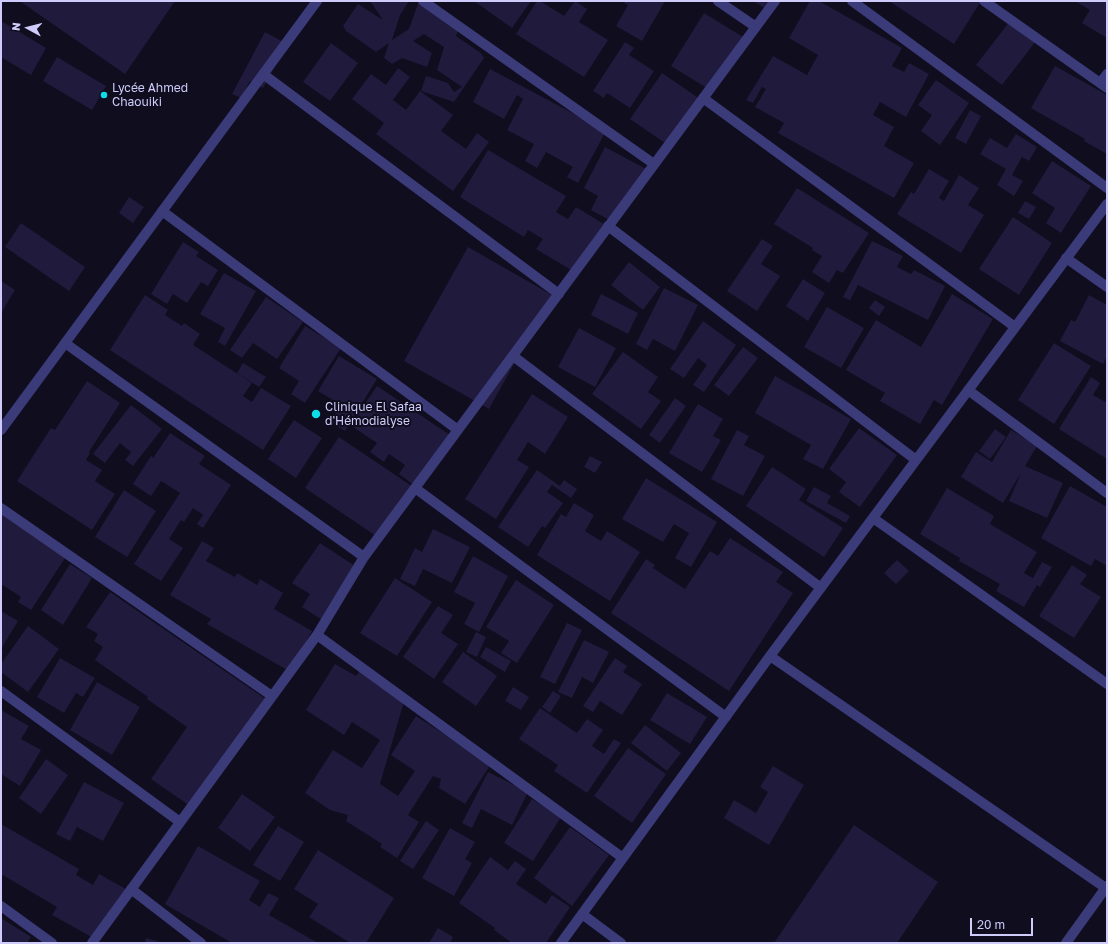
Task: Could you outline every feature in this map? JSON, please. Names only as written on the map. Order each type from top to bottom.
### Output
[{"type":"street","points":[[1,430],[317,1]]},
{"type":"street","points":[[423,1],[654,164]]},
{"type":"street","points":[[718,1],[756,27]]},
{"type":"street","points":[[92,943],[317,635],[364,557],[775,1]]},
{"type":"street","points":[[852,1],[1107,188]]},
{"type":"street","points":[[984,1],[1104,86],[1107,74]]},
{"type":"street","points":[[263,74],[559,294]]},
{"type":"street","points":[[703,98],[1015,327]]},
{"type":"street","points":[[561,943],[770,656],[1107,204]]},
{"type":"street","points":[[162,211],[458,430]]},
{"type":"street","points":[[608,226],[916,460]]},
{"type":"street","points":[[1066,258],[1107,287]]},
{"type":"street","points":[[65,343],[364,557]]},
{"type":"street","points":[[513,356],[821,588]]},
{"type":"street","points":[[968,390],[1107,493]]},
{"type":"street","points":[[415,488],[726,717]]},
{"type":"street","points":[[1,508],[272,696]]},
{"type":"street","points":[[873,518],[1107,684]]},
{"type":"street","points":[[317,635],[623,858]]},
{"type":"street","points":[[770,656],[1107,888],[1066,943]]},
{"type":"street","points":[[1,691],[180,822]]},
{"type":"street","points":[[130,889],[201,943]]},
{"type":"street","points":[[1,906],[52,943]]},
{"type":"street","points":[[582,914],[621,943]]},
{"type":"building","points":[[175,1],[125,74],[21,2]]},
{"type":"building","points":[[370,1],[409,1],[400,15],[392,40],[409,29],[419,1],[459,28],[456,36],[481,53],[484,58],[454,102],[421,91],[426,76],[448,83],[454,92],[462,87],[437,70],[444,47],[424,34],[413,41],[432,53],[427,67],[402,58],[392,64],[384,58],[389,43],[376,52],[346,31],[343,26],[358,4],[383,20]]},
{"type":"building","points":[[474,1],[531,1],[512,28]]},
{"type":"building","points":[[537,1],[540,1],[564,16],[575,1],[587,9],[579,22],[608,40],[584,77],[516,34]]},
{"type":"building","points":[[621,1],[665,1],[642,41],[616,26],[628,5]]},
{"type":"building","points":[[754,1],[773,1],[767,10]]},
{"type":"building","points":[[810,1],[819,1],[902,48],[892,66],[904,72],[909,63],[929,74],[906,117],[880,102],[873,115],[894,127],[884,146],[914,163],[894,198],[778,133],[784,123],[755,107],[766,89],[762,87],[753,103],[746,100],[773,56],[807,75],[818,55],[789,38]]},
{"type":"building","points":[[889,1],[981,1],[954,44]]},
{"type":"building","points":[[1075,1],[1107,1],[1107,38],[1082,23],[1090,10]]},
{"type":"building","points":[[704,13],[743,37],[710,90],[671,66]]},
{"type":"building","points":[[1010,21],[1036,41],[1002,85],[976,65]]},
{"type":"building","points":[[3,22],[46,48],[31,75],[1,57],[1,25]]},
{"type":"building","points":[[265,32],[287,44],[263,88],[250,81],[241,98],[232,94]]},
{"type":"building","points":[[625,42],[634,48],[629,55],[654,71],[630,108],[607,93],[604,98],[593,91]]},
{"type":"building","points":[[331,43],[358,63],[330,101],[303,82]]},
{"type":"building","points":[[57,57],[106,86],[92,110],[43,81]]},
{"type":"building","points":[[1055,66],[1107,95],[1107,154],[1084,141],[1085,139],[1031,108]]},
{"type":"building","points":[[398,68],[410,77],[393,100],[406,110],[420,91],[453,115],[441,131],[466,149],[477,133],[489,142],[453,191],[376,134],[384,123],[352,99],[371,74],[386,85]]},
{"type":"building","points":[[490,69],[606,131],[578,183],[567,177],[573,167],[546,152],[537,168],[525,161],[534,144],[507,130],[523,99],[517,95],[504,119],[473,102]]},
{"type":"building","points":[[662,73],[700,99],[668,145],[630,119]]},
{"type":"building","points":[[936,80],[969,103],[940,145],[921,131],[932,115],[918,105]]},
{"type":"building","points":[[970,110],[981,116],[966,144],[955,138]]},
{"type":"building","points":[[1016,134],[1037,147],[1029,161],[1022,157],[1012,175],[1023,181],[1014,196],[997,185],[1006,169],[980,154],[990,138],[1007,148]]},
{"type":"building","points":[[605,147],[648,170],[613,222],[591,210],[598,196],[584,188]]},
{"type":"building","points":[[488,150],[566,196],[556,212],[568,219],[576,207],[607,226],[578,274],[536,249],[543,239],[528,230],[524,237],[460,197]]},
{"type":"building","points":[[1052,161],[1091,186],[1061,233],[1046,223],[1055,208],[1032,193]]},
{"type":"building","points":[[929,169],[949,181],[939,198],[944,201],[959,175],[979,188],[968,205],[984,215],[961,253],[897,214],[911,192],[914,194]]},
{"type":"building","points":[[797,188],[869,233],[843,273],[837,270],[829,283],[812,272],[822,256],[812,250],[813,248],[774,224]]},
{"type":"building","points":[[129,197],[144,207],[133,223],[119,213]]},
{"type":"building","points":[[1025,201],[1036,207],[1029,219],[1018,213]]},
{"type":"building","points":[[1013,217],[1052,243],[1019,295],[979,269]]},
{"type":"building","points":[[21,223],[85,267],[69,291],[5,247]]},
{"type":"building","points":[[762,239],[773,246],[761,264],[780,276],[757,311],[727,291]]},
{"type":"building","points":[[872,241],[903,256],[897,267],[911,274],[914,270],[945,286],[928,320],[858,285],[850,300],[843,297]]},
{"type":"building","points":[[183,242],[199,252],[196,256],[218,270],[208,286],[201,282],[187,303],[173,294],[167,304],[151,294]]},
{"type":"building","points":[[468,247],[552,295],[489,409],[404,361]]},
{"type":"building","points":[[629,262],[660,287],[643,310],[611,285]]},
{"type":"building","points":[[224,273],[256,291],[225,346],[218,342],[225,328],[200,314]]},
{"type":"building","points":[[803,279],[825,293],[808,321],[786,306]]},
{"type":"building","points":[[1,281],[15,290],[1,313]]},
{"type":"building","points":[[664,288],[698,305],[675,351],[653,339],[647,350],[636,344]]},
{"type":"building","points":[[601,294],[638,313],[628,334],[591,315]]},
{"type":"building","points":[[952,294],[993,319],[942,405],[934,400],[920,424],[880,401],[885,393],[846,370],[876,320],[921,347]]},
{"type":"building","points":[[145,295],[168,310],[165,315],[182,326],[184,323],[200,334],[193,345],[252,383],[243,396],[252,402],[261,388],[291,406],[263,450],[110,350]]},
{"type":"building","points":[[1089,295],[1107,305],[1107,356],[1103,364],[1060,341],[1071,320],[1075,322]]},
{"type":"building","points":[[266,297],[303,322],[277,359],[253,343],[242,358],[230,350]]},
{"type":"building","points":[[875,300],[885,307],[879,316],[869,308]]},
{"type":"building","points":[[827,307],[864,328],[841,368],[804,347]]},
{"type":"building","points":[[703,321],[736,345],[704,392],[693,385],[707,365],[698,358],[684,378],[670,369]]},
{"type":"building","points":[[305,326],[341,348],[305,403],[291,394],[299,381],[279,368]]},
{"type":"building","points":[[579,328],[616,348],[595,387],[558,367]]},
{"type":"building","points":[[1054,343],[1091,366],[1054,424],[1018,400]]},
{"type":"building","points":[[743,347],[758,358],[729,396],[714,385]]},
{"type":"building","points":[[623,352],[658,377],[648,392],[661,401],[641,429],[592,394]]},
{"type":"building","points":[[339,356],[377,379],[345,431],[330,422],[341,405],[318,391]]},
{"type":"building","points":[[243,363],[266,377],[259,387],[237,373]]},
{"type":"building","points":[[775,376],[851,419],[823,469],[803,459],[811,445],[755,413]]},
{"type":"building","points":[[1091,377],[1100,383],[1093,395],[1107,403],[1107,459],[1059,429]]},
{"type":"building","points":[[87,381],[120,403],[89,452],[90,453],[86,460],[102,470],[95,481],[115,494],[92,530],[17,481],[51,428],[55,430]]},
{"type":"building","points":[[377,386],[453,437],[418,488],[399,474],[405,465],[389,454],[384,462],[370,452],[377,443],[350,425]]},
{"type":"building","points":[[532,394],[568,417],[545,454],[528,442],[517,460],[529,467],[496,519],[465,499]]},
{"type":"building","points":[[675,398],[686,406],[660,443],[649,435]]},
{"type":"building","points":[[698,404],[723,419],[713,436],[721,440],[702,472],[669,453]]},
{"type":"building","points":[[131,405],[162,429],[133,466],[125,460],[131,452],[120,443],[105,463],[93,454]]},
{"type":"building","points":[[294,420],[322,438],[296,478],[268,459]]},
{"type":"building","points":[[859,428],[897,455],[860,507],[839,492],[846,482],[829,469]]},
{"type":"building","points":[[995,429],[1006,437],[990,459],[979,451]]},
{"type":"building","points":[[737,430],[749,436],[744,445],[765,456],[743,496],[711,479]]},
{"type":"building","points":[[1011,430],[1037,446],[1025,466],[1063,483],[1047,518],[1009,501],[1021,473],[1003,503],[961,477],[976,452],[992,462]]},
{"type":"building","points":[[170,433],[205,456],[199,464],[231,485],[203,528],[197,524],[203,515],[193,508],[184,522],[181,520],[169,539],[183,548],[161,581],[134,564],[180,493],[161,481],[151,496],[133,484],[151,456],[153,458]]},
{"type":"building","points":[[339,437],[416,489],[379,538],[305,488]]},
{"type":"building","points":[[590,456],[602,462],[595,473],[584,467]]},
{"type":"building","points":[[772,467],[806,489],[799,500],[843,528],[824,557],[746,506]]},
{"type":"building","points":[[537,470],[560,486],[564,480],[577,489],[571,498],[552,485],[547,492],[563,503],[545,528],[542,526],[528,547],[498,527]]},
{"type":"building","points":[[646,478],[717,522],[691,567],[675,558],[689,533],[674,524],[663,542],[622,519]]},
{"type":"building","points":[[1070,486],[1107,507],[1107,566],[1095,559],[1091,566],[1041,538]]},
{"type":"building","points":[[814,487],[831,496],[827,503],[850,516],[846,523],[806,501]]},
{"type":"building","points":[[947,488],[994,516],[990,524],[1037,552],[1024,573],[1033,578],[1042,562],[1052,567],[1040,587],[1037,585],[1024,607],[996,591],[1000,584],[959,561],[960,558],[920,534]]},
{"type":"building","points":[[124,490],[156,511],[127,557],[95,537]]},
{"type":"building","points":[[574,503],[594,515],[585,531],[601,541],[607,531],[640,552],[610,601],[537,555],[561,514],[566,517]]},
{"type":"building","points":[[1,509],[69,552],[31,610],[18,602],[21,597],[1,584]]},
{"type":"building","points":[[433,529],[470,547],[452,583],[423,569],[415,586],[400,579],[415,548],[422,552]]},
{"type":"building","points":[[730,538],[783,572],[776,582],[793,593],[729,691],[611,613],[646,559],[655,565],[653,568],[685,589],[710,551],[718,556]]},
{"type":"building","points":[[202,541],[214,548],[206,561],[235,577],[237,573],[257,585],[260,579],[283,593],[274,609],[312,631],[289,671],[207,624],[211,619],[170,595]]},
{"type":"building","points":[[320,543],[361,570],[327,623],[302,607],[310,594],[292,583]]},
{"type":"building","points":[[473,556],[508,576],[479,632],[464,624],[475,603],[454,592]]},
{"type":"building","points":[[897,560],[909,571],[896,584],[884,573]]},
{"type":"building","points":[[70,564],[92,578],[63,625],[41,610]]},
{"type":"building","points":[[1072,565],[1087,575],[1080,584],[1101,597],[1074,638],[1039,616]]},
{"type":"building","points":[[395,578],[432,602],[397,656],[360,633]]},
{"type":"building","points":[[516,580],[554,605],[517,663],[501,653],[509,641],[486,627]]},
{"type":"building","points":[[110,592],[267,700],[193,808],[151,779],[187,727],[147,699],[148,697],[95,660],[103,647],[94,641],[98,634],[86,627]]},
{"type":"building","points":[[438,606],[453,615],[441,633],[458,644],[434,679],[403,657]]},
{"type":"building","points":[[1,611],[18,621],[1,649]]},
{"type":"building","points":[[567,623],[582,630],[555,684],[540,677]]},
{"type":"building","points":[[28,626],[59,649],[28,692],[1,672],[1,664]]},
{"type":"building","points":[[476,632],[486,637],[477,657],[466,652]]},
{"type":"building","points":[[584,640],[609,652],[593,683],[582,677],[572,698],[558,692]]},
{"type":"building","points":[[486,647],[511,661],[505,672],[480,657]]},
{"type":"building","points":[[463,652],[497,676],[476,706],[442,682]]},
{"type":"building","points":[[60,658],[95,678],[83,697],[76,693],[64,713],[37,697]]},
{"type":"building","points":[[615,658],[627,666],[623,672],[642,684],[622,715],[600,701],[593,712],[583,706]]},
{"type":"building","points":[[335,664],[356,676],[361,670],[405,698],[380,784],[398,796],[415,771],[391,755],[416,716],[491,764],[465,804],[439,788],[441,779],[433,776],[408,815],[419,822],[397,858],[380,847],[382,844],[346,821],[348,815],[330,810],[305,793],[333,750],[362,768],[380,740],[352,722],[344,735],[306,710]]},
{"type":"building","points":[[97,682],[140,707],[112,755],[70,730]]},
{"type":"building","points":[[513,687],[529,697],[521,710],[505,701]]},
{"type":"building","points":[[553,691],[561,696],[550,713],[542,707]]},
{"type":"building","points":[[667,693],[707,717],[690,744],[650,720]]},
{"type":"building","points":[[540,708],[577,733],[587,719],[603,730],[592,746],[604,754],[614,739],[621,743],[587,793],[554,771],[558,765],[519,739]]},
{"type":"building","points":[[1,710],[29,726],[21,739],[41,750],[20,786],[1,774]]},
{"type":"building","points":[[645,725],[681,753],[667,771],[631,743]]},
{"type":"building","points":[[628,748],[666,774],[632,823],[594,796]]},
{"type":"building","points":[[46,759],[68,775],[41,814],[19,798]]},
{"type":"building","points":[[773,766],[804,785],[769,845],[724,818],[734,800],[756,813],[768,792],[760,787]]},
{"type":"building","points":[[488,772],[528,792],[512,825],[481,809],[472,828],[462,823]]},
{"type":"building","points":[[84,782],[124,803],[103,841],[77,827],[70,841],[56,834]]},
{"type":"building","points":[[242,794],[275,817],[250,851],[218,828]]},
{"type":"building","points":[[532,799],[561,817],[533,861],[504,843]]},
{"type":"building","points":[[426,821],[439,830],[413,869],[400,861]]},
{"type":"building","points":[[1,824],[79,869],[76,875],[93,885],[99,874],[126,889],[97,940],[52,915],[57,907],[1,874]]},
{"type":"building","points":[[854,825],[938,882],[897,943],[774,943]]},
{"type":"building","points":[[278,826],[304,842],[280,881],[253,865]]},
{"type":"building","points":[[570,827],[609,855],[572,906],[534,878]]},
{"type":"building","points":[[450,828],[475,842],[465,859],[472,863],[454,896],[422,878]]},
{"type":"building","points":[[198,846],[260,881],[249,900],[260,907],[268,893],[279,898],[269,915],[318,943],[232,943],[165,904]]},
{"type":"building","points":[[318,850],[394,898],[366,943],[350,943],[309,917],[318,904],[294,889]]},
{"type":"building","points":[[490,857],[508,870],[515,861],[526,869],[516,884],[546,904],[552,895],[570,907],[546,943],[512,943],[494,930],[495,928],[459,903]]},
{"type":"building","points":[[1,918],[31,937],[27,943],[1,943]]},
{"type":"building","points":[[438,928],[453,937],[450,943],[429,943]]},
{"type":"building","points":[[146,938],[163,943],[145,943]]},
{"type":"place","name":"Lycée Ahmed Chaouiki","points":[[104,95]]},
{"type":"place","name":"Clinique El Safaa d'Hémodialyse","points":[[316,414]]}]
